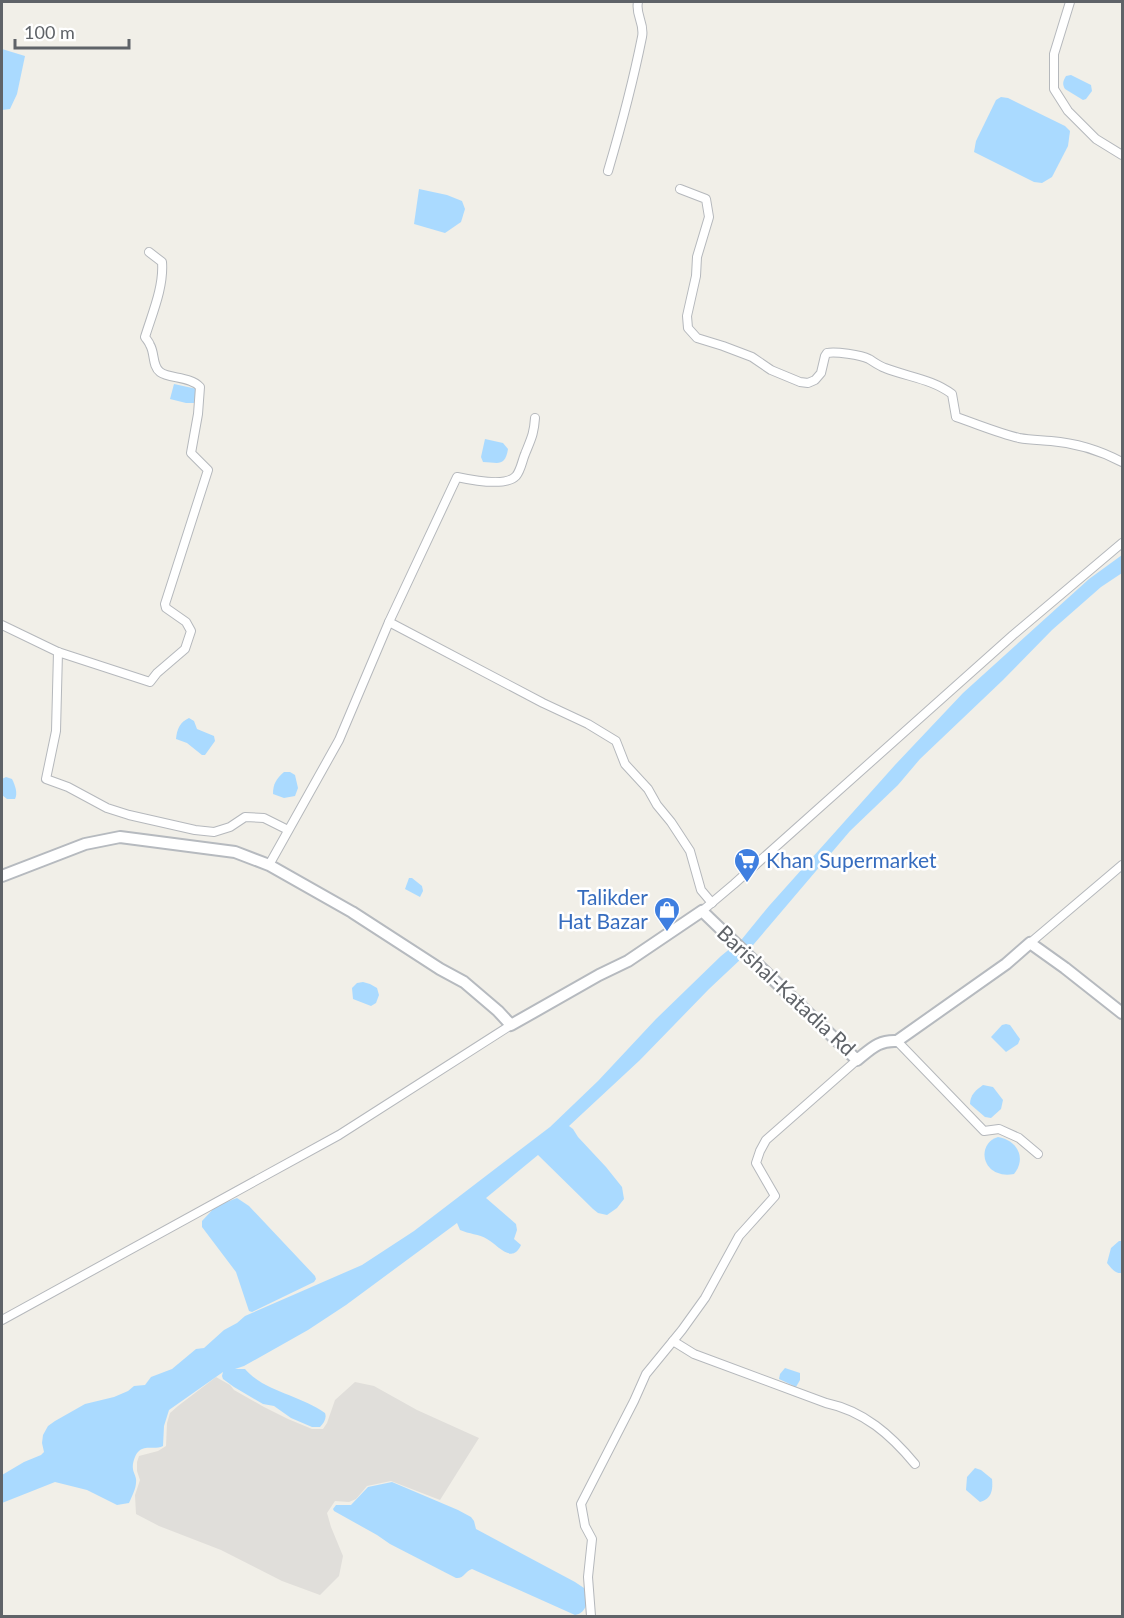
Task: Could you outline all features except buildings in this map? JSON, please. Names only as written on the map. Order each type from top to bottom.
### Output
[{"type":"main road","points":[[2,876],[85,844],[120,837],[235,852],[269,865],[352,912],[464,982],[511,1025]]},
{"type":"main road","name":"Barishal-Katadia Rd","points":[[511,1025],[628,961],[702,911],[857,1060],[885,1040],[897,1041],[997,970],[1030,943]]},
{"type":"main road","points":[[1030,943],[1122,1013]]},
{"type":"street","points":[[608,171],[630,95],[643,35],[642,22],[637,13],[638,2]]},
{"type":"street","points":[[1070,2],[1054,54],[1054,88],[1068,111],[1096,139],[1122,155]]},
{"type":"street","points":[[680,189],[706,200],[709,217],[697,257],[696,276],[687,316],[688,328],[696,338],[752,357],[771,370],[808,383],[815,380],[821,373],[827,352],[867,357],[884,368],[921,378],[952,394],[956,417],[1015,437],[1089,447],[1105,452],[1122,462]]},
{"type":"street","points":[[2,625],[58,652],[150,682],[185,649],[191,631],[186,622],[166,608],[165,604],[208,470],[191,453],[200,387],[194,382],[160,372],[156,367],[151,345],[145,337],[159,292],[162,271],[162,262],[149,252]]},
{"type":"street","points":[[269,865],[339,740],[389,622],[457,477],[501,482],[514,478],[519,472],[534,434],[535,418]]},
{"type":"street","points":[[702,911],[1013,635],[1122,543]]},
{"type":"street","points":[[389,622],[543,703],[588,724],[616,741],[625,764],[648,789],[690,851],[701,890],[712,903]]},
{"type":"street","points":[[58,652],[56,731],[46,779],[68,787],[107,808],[195,830],[214,832],[230,827],[245,817],[264,818],[288,830]]},
{"type":"street","name":"Barishal-Katadia Rd","points":[[1030,943],[1122,865]]},
{"type":"street","points":[[2,1320],[339,1135],[511,1025]]},
{"type":"street","points":[[897,1041],[984,1131],[999,1130],[1019,1138],[1038,1154]]},
{"type":"street","points":[[591,1617],[588,1577],[592,1539],[585,1526],[581,1504],[646,1374],[705,1298],[739,1236],[775,1196],[756,1163],[759,1151],[766,1140],[857,1060]]},
{"type":"street","points":[[673,1341],[694,1354],[826,1403],[843,1407],[870,1420],[898,1443],[915,1464]]},
{"type":"shaded area","points":[[216,1377],[264,1407],[312,1429],[323,1429],[335,1400],[355,1382],[374,1386],[417,1410],[479,1438],[440,1500],[391,1481],[367,1486],[356,1499],[349,1502],[335,1501],[327,1513],[343,1556],[339,1576],[320,1595],[282,1581],[221,1550],[159,1526],[136,1514],[135,1495],[140,1480],[137,1471],[139,1456],[158,1451],[166,1446],[170,1413]]},
{"type":"water","points":[[2,49],[25,56],[17,94],[10,109],[2,110]]},
{"type":"water","points":[[1071,75],[1091,85],[1092,91],[1086,99],[1083,100],[1065,89],[1064,79]]},
{"type":"water","points":[[1001,97],[1008,98],[1065,126],[1070,131],[1068,146],[1052,177],[1042,183],[1034,182],[974,152],[976,141],[996,100]]},
{"type":"water","points":[[419,189],[462,201],[465,209],[461,222],[445,233],[414,224]]},
{"type":"water","points":[[174,384],[197,389],[194,403],[170,399]]},
{"type":"water","points":[[485,439],[503,443],[508,449],[505,459],[500,463],[483,462],[481,457]]},
{"type":"water","points":[[1122,555],[1122,573],[1101,587],[1052,630],[920,759],[898,785],[850,831],[742,958],[640,1060],[569,1126],[622,1187],[624,1199],[617,1208],[607,1215],[598,1213],[538,1155],[486,1198],[516,1224],[514,1239],[521,1245],[517,1251],[505,1252],[484,1237],[460,1230],[457,1223],[346,1305],[308,1330],[235,1369],[245,1369],[263,1383],[325,1413],[325,1420],[320,1427],[312,1427],[291,1418],[274,1406],[263,1404],[223,1379],[223,1372],[169,1410],[164,1426],[163,1446],[144,1448],[138,1452],[133,1467],[136,1485],[129,1503],[117,1505],[87,1490],[55,1482],[2,1503],[2,1475],[44,1452],[43,1435],[48,1426],[55,1421],[85,1404],[114,1397],[134,1386],[145,1385],[151,1377],[172,1369],[196,1349],[204,1348],[224,1330],[245,1316],[362,1265],[414,1231],[550,1127],[598,1081],[656,1019],[721,956],[742,939],[895,765],[963,693],[1089,579]]},
{"type":"water","points":[[189,718],[194,721],[197,729],[214,736],[215,741],[205,755],[187,743],[176,739],[180,726]]},
{"type":"water","points":[[284,772],[295,775],[298,788],[295,796],[284,798],[273,794],[276,782]]},
{"type":"water","points":[[6,777],[12,779],[16,792],[15,799],[7,799],[2,795],[2,779]]},
{"type":"water","points":[[409,878],[422,886],[423,891],[420,897],[405,889]]},
{"type":"water","points":[[363,982],[377,988],[379,995],[376,1003],[371,1006],[353,999],[352,988],[357,983]]},
{"type":"water","points":[[1002,1025],[1010,1025],[1020,1039],[1018,1044],[1006,1052],[991,1037]]},
{"type":"water","points":[[983,1085],[993,1087],[1003,1100],[1001,1109],[991,1118],[985,1117],[970,1104],[974,1093]]},
{"type":"water","points":[[998,1137],[1010,1142],[1018,1151],[1020,1162],[1014,1174],[995,1172],[985,1160],[986,1147]]},
{"type":"water","points":[[237,1198],[249,1206],[316,1279],[252,1312],[249,1311],[236,1272],[202,1227],[202,1221],[216,1206]]},
{"type":"water","points":[[1122,1241],[1122,1273],[1115,1272],[1107,1263],[1111,1248]]},
{"type":"water","points":[[785,1368],[800,1373],[800,1380],[796,1387],[779,1379]]},
{"type":"water","points":[[975,1468],[992,1479],[991,1493],[987,1499],[980,1502],[966,1490],[967,1477]]},
{"type":"water","points":[[392,1482],[471,1517],[476,1529],[584,1588],[588,1594],[584,1610],[575,1615],[472,1569],[456,1578],[390,1544],[333,1509],[336,1505],[351,1505],[368,1487]]},
{"type":"place","name":"Khan Supermarket","points":[[747,884]]},
{"type":"place","name":"Talikder Hat Bazar","points":[[667,933]]}]
